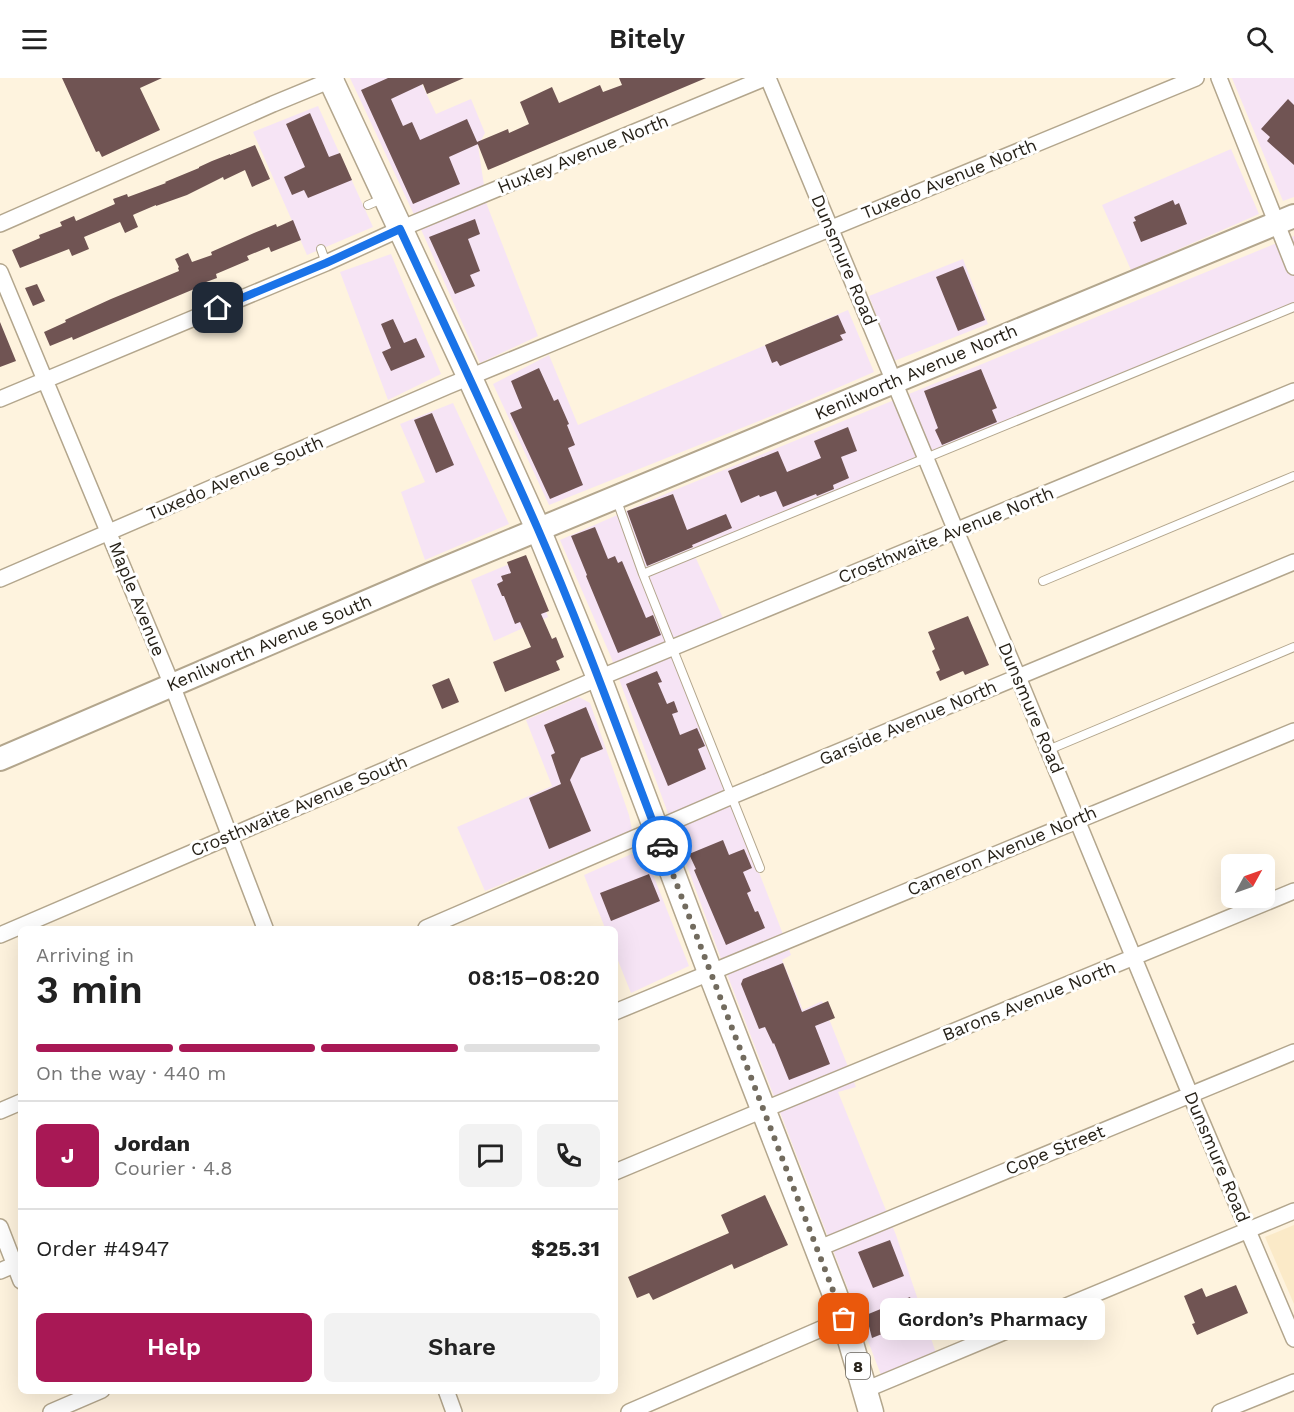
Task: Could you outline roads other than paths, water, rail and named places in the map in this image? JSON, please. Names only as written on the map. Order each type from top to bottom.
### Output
[{"type":"main road","name":"8","points":[[332,79],[377,201],[400,229],[470,378],[538,529],[599,678],[844,1319],[868,1401]]},
{"type":"main road","name":"Kenilworth Avenue North","points":[[538,529],[1285,220]]},
{"type":"main road","name":"Kenilworth Avenue South","points":[[0,759],[538,529]]},
{"type":"street","name":"Dunsmure Road","points":[[766,78],[831,228],[1294,1339]]},
{"type":"street","name":"Huxley Avenue North","points":[[0,399],[323,256],[400,229],[766,78]]},
{"type":"street","name":"Tuxedo Avenue North","points":[[470,378],[1196,78]]},
{"type":"street","points":[[1219,78],[1285,220],[1294,267]]},
{"type":"street","points":[[0,224],[332,79]]},
{"type":"street","name":"Maple Avenue","points":[[0,272],[172,685],[265,926]]},
{"type":"street","name":"Tuxedo Avenue South","points":[[0,579],[470,378]]},
{"type":"street","name":"Crosthwaite Avenue North","points":[[599,678],[1294,391]]},
{"type":"street","name":"Garside Avenue North","points":[[431,926],[732,796],[1294,562]]},
{"type":"street","name":"Crosthwaite Avenue South","points":[[21,926],[599,678]]},
{"type":"street","name":"Cameron Avenue North","points":[[618,1011],[1294,731]]},
{"type":"street","name":"Barons Avenue North","points":[[618,1171],[1294,891]]},
{"type":"street","name":"Crosthwaite Avenue South","points":[[0,935],[18,927]]},
{"type":"street","name":"Cope Street","points":[[817,1249],[1294,1052]]},
{"type":"street","points":[[0,1111],[18,1103]]},
{"type":"street","points":[[868,1401],[1294,1211]]},
{"type":"street","points":[[0,1227],[18,1263],[0,1271]]},
{"type":"street","points":[[629,1412],[844,1319]]},
{"type":"street","points":[[1220,1412],[1294,1382]]},
{"type":"street","points":[[51,1412],[67,1402],[90,1394]]},
{"type":"street","points":[[447,1394],[454,1412]]},
{"type":"lane","points":[[643,574],[1294,307]]},
{"type":"lane","points":[[1043,581],[1294,476]]},
{"type":"lane","points":[[615,497],[643,574],[760,868]]},
{"type":"lane","points":[[1048,750],[1294,647]]},
{"type":"place","name":"Gordon’s Pharmacy","points":[[844,1319]]}]
